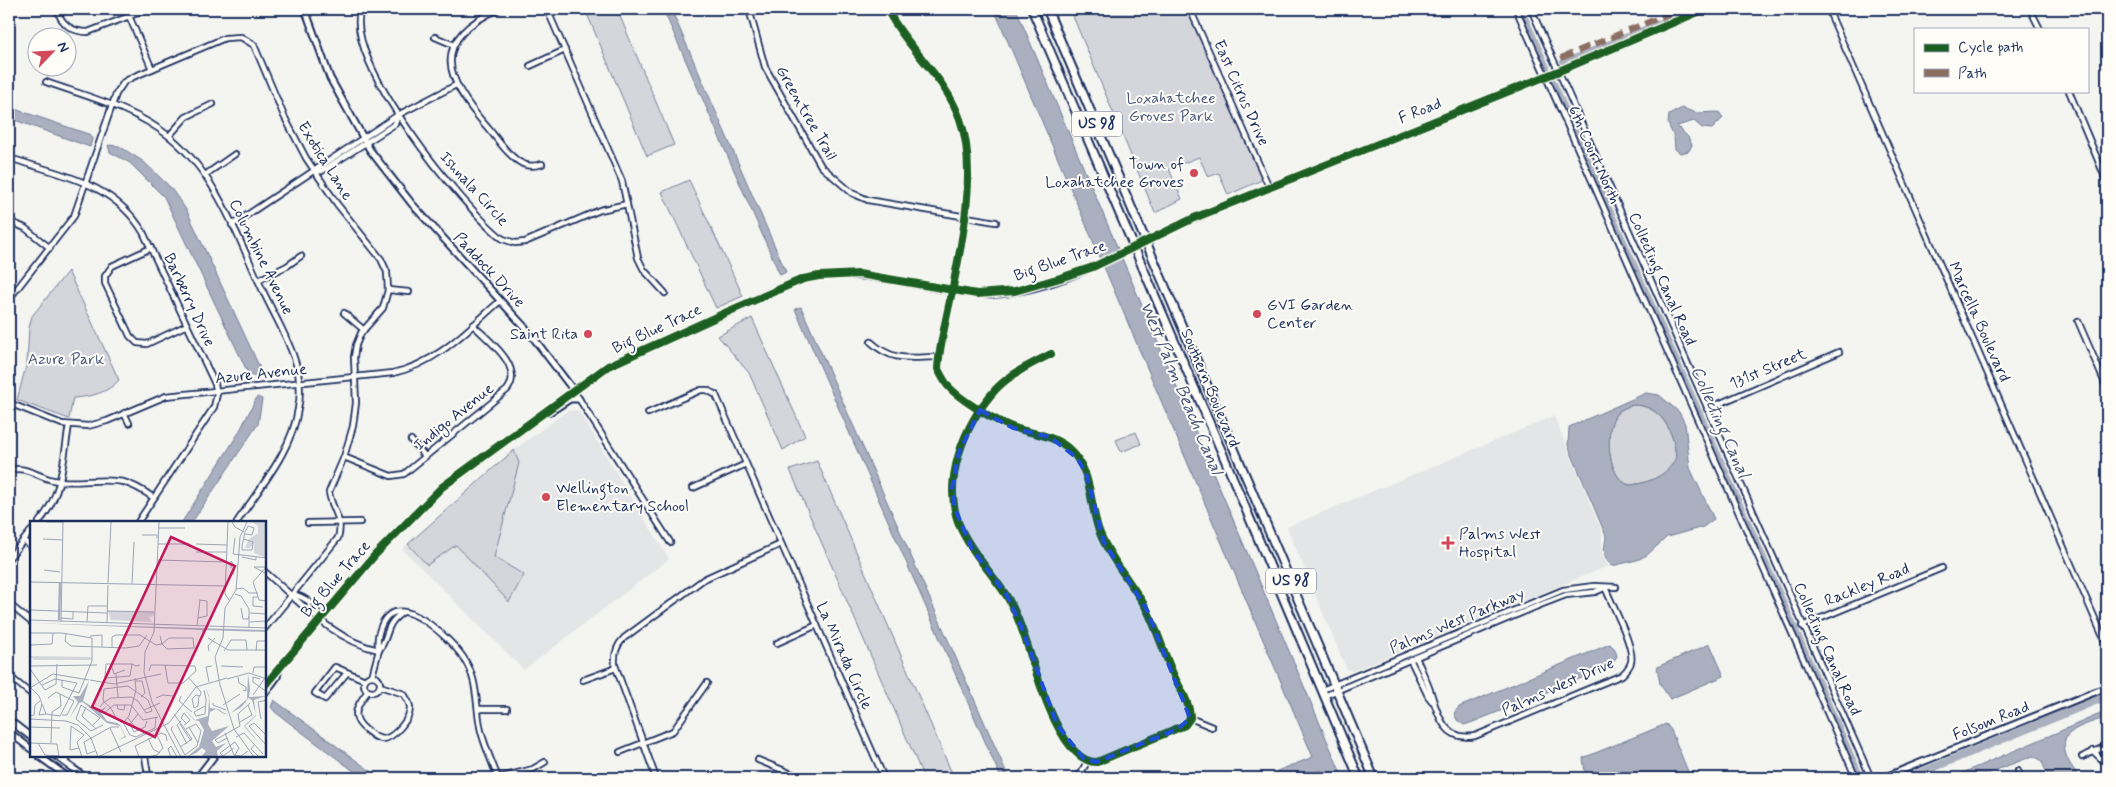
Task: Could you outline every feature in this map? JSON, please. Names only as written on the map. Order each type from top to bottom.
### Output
[{"type":"highway","name":"Southern Boulevard","points":[[1032,9],[1359,778]]},
{"type":"highway","name":"Southern Boulevard","points":[[1047,9],[1374,778]]},
{"type":"street","points":[[57,9],[65,24],[74,30],[84,32],[94,31],[148,9]]},
{"type":"street","points":[[126,9],[152,69]]},
{"type":"street","name":"Paddock Drive","points":[[306,9],[330,78],[364,141],[412,204],[544,350],[574,391],[670,542]]},
{"type":"street","name":"Ishnala Circle","points":[[360,9],[357,26],[360,38],[379,81],[398,115],[435,166],[498,234],[508,242],[525,242],[600,210],[628,204]]},
{"type":"street","points":[[499,9],[472,22],[462,32],[454,45],[451,66],[456,85],[485,125],[516,160],[527,166],[542,164]]},
{"type":"street","points":[[547,9],[618,172],[628,204],[638,258],[644,270],[664,293]]},
{"type":"street","name":"Greentree Trail","points":[[749,9],[765,67],[821,166],[852,194],[868,200],[996,222]]},
{"type":"street","points":[[887,9],[896,26],[944,85],[960,118],[968,149],[969,181],[964,218],[938,369],[948,386],[980,410],[1013,428],[1050,437],[1067,447],[1077,458],[1086,473],[1097,526],[1104,542],[1146,608],[1188,705],[1190,718],[1185,725],[1178,729],[1106,760],[1086,762]]},
{"type":"street","name":"East Citrus Drive","points":[[1190,9],[1269,187]]},
{"type":"street","name":"6th Court North","points":[[1516,9],[1856,778]]},
{"type":"street","name":"Collecting Canal Road","points":[[1531,9],[1706,409],[1871,778]]},
{"type":"street","name":"F Road","points":[[1146,240],[1269,187],[1558,71],[1705,9]]},
{"type":"street","name":"Marcella Boulevard","points":[[1828,9],[2107,646]]},
{"type":"street","points":[[2030,9],[2040,28]]},
{"type":"street","name":"Exotica Lane","points":[[9,297],[71,223],[112,105],[118,90],[124,82],[228,37],[238,36],[247,39],[257,50],[284,116],[315,172],[337,204],[381,259],[387,272],[388,290]]},
{"type":"street","points":[[435,38],[454,45]]},
{"type":"street","points":[[530,66],[565,50]]},
{"type":"street","name":"Columbine Avenue","points":[[46,82],[112,105],[146,120],[169,136],[188,154],[205,175],[232,225],[290,349],[299,383],[297,418],[289,442],[239,521]]},
{"type":"street","points":[[232,225],[315,172],[319,167],[364,141],[398,115],[456,85]]},
{"type":"street","points":[[2069,92],[2107,182]]},
{"type":"street","points":[[169,136],[186,117],[213,104]]},
{"type":"street","points":[[205,175],[235,154]]},
{"type":"street","name":"Barberry Drive","points":[[16,160],[86,183],[103,191],[124,207],[137,222],[151,248],[217,390]]},
{"type":"street","points":[[9,221],[25,228],[50,248]]},
{"type":"street","name":"Big Blue Trace","points":[[266,684],[320,618],[380,550],[442,488],[608,366],[803,279],[838,274],[859,274],[978,294],[1015,291],[1093,267],[1146,240]]},
{"type":"street","points":[[151,248],[110,268],[105,276],[105,283],[132,339],[144,344],[187,325]]},
{"type":"street","points":[[258,280],[287,266],[301,256]]},
{"type":"street","points":[[266,627],[335,544],[339,535],[340,524],[329,492],[344,457],[355,412],[354,351],[358,339],[364,330],[381,311],[388,290],[408,292]]},
{"type":"street","name":"Azure Avenue","points":[[9,403],[69,425],[98,424],[159,397],[393,373],[417,366],[439,354],[500,300]]},
{"type":"street","points":[[344,312],[364,330]]},
{"type":"street","points":[[2078,321],[2107,388]]},
{"type":"street","name":"Indigo Avenue","points":[[344,457],[394,476],[407,473],[425,456],[504,393],[512,381],[512,371],[509,365],[473,325]]},
{"type":"street","points":[[871,342],[884,354],[898,357],[939,357]]},
{"type":"street","name":"131st Street","points":[[1706,409],[1839,352]]},
{"type":"street","points":[[1051,354],[997,388],[980,410],[959,452],[952,488],[955,509],[961,528],[972,549],[1007,596],[1021,626],[1044,698],[1056,726],[1086,762]]},
{"type":"street","points":[[139,521],[212,410],[216,401],[217,390]]},
{"type":"street","name":"La Mirada Circle","points":[[648,413],[701,390],[710,391],[717,398],[882,778]]},
{"type":"street","points":[[544,413],[550,412],[570,399],[579,399]]},
{"type":"street","points":[[124,413],[129,423]]},
{"type":"street","points":[[40,521],[55,501],[69,425]]},
{"type":"street","points":[[411,440],[425,456]]},
{"type":"street","points":[[693,488],[746,464]]},
{"type":"street","points":[[9,471],[20,468],[60,481],[121,482],[136,487],[154,498]]},
{"type":"street","points":[[308,523],[340,524],[360,522]]},
{"type":"street","points":[[9,558],[30,533]]},
{"type":"street","points":[[24,540],[30,546]]},
{"type":"street","points":[[656,778],[616,668],[615,655],[622,641],[688,590],[715,573],[781,544]]},
{"type":"street","name":"Rackley Road","points":[[1802,626],[1942,568]]},
{"type":"street","points":[[266,573],[292,594],[301,596],[317,610],[320,618],[356,644],[379,650]]},
{"type":"street","name":"Palms West Parkway","points":[[1336,688],[1563,590],[1594,586],[1616,587]]},
{"type":"street","name":"Palms West Parkway","points":[[1323,693],[1566,595],[1595,592],[1605,587]]},
{"type":"street","name":"Palms West Drive","points":[[1416,657],[1439,719],[1445,728],[1453,734],[1468,737],[1622,675],[1628,669],[1632,656],[1605,587]]},
{"type":"street","points":[[9,604],[30,621]]},
{"type":"street","points":[[379,650],[377,643],[384,620],[392,612],[404,611],[419,616],[461,654],[473,676],[484,741],[498,778],[534,769],[545,762]]},
{"type":"street","points":[[346,674],[325,699],[315,693],[335,667],[346,674],[365,680],[372,676],[379,650],[384,643],[390,622],[404,611]]},
{"type":"street","points":[[777,643],[817,626]]},
{"type":"street","name":"Palms West Drive","points":[[1410,659],[1432,701]]},
{"type":"street","name":"Big Blue Trace","points":[[266,692],[277,677],[279,667]]},
{"type":"street","points":[[583,680],[616,668]]},
{"type":"street","points":[[9,676],[30,693]]},
{"type":"street","points":[[365,680],[365,688],[368,691],[375,692],[380,686],[379,679],[372,676]]},
{"type":"street","points":[[620,752],[667,735],[676,729],[696,695],[707,683]]},
{"type":"street","points":[[368,691],[357,706],[355,714],[357,721],[375,737],[383,739],[390,737],[409,715],[410,708],[404,694],[380,686]]},
{"type":"street","name":"Folsom Road","points":[[1884,778],[2107,687]]},
{"type":"street","points":[[478,709],[507,709]]},
{"type":"street","points":[[1190,718],[1212,726]]},
{"type":"street","points":[[9,720],[30,736]]},
{"type":"street","points":[[9,732],[30,749]]},
{"type":"street","points":[[2082,757],[2107,746]]},
{"type":"street","points":[[2093,751],[2107,764]]},
{"type":"street","points":[[41,757],[69,778]]},
{"type":"street","points":[[57,757],[86,778]]},
{"type":"street","points":[[64,762],[68,757]]},
{"type":"street","points":[[146,757],[148,775]]},
{"type":"street","points":[[198,778],[213,757]]},
{"type":"street","points":[[758,760],[802,778]]},
{"type":"street","points":[[1078,778],[1086,762]]},
{"type":"street","points":[[2018,770],[2021,778]]},
{"type":"highlighted area","points":[[980,410],[1013,428],[1050,437],[1077,458],[1086,473],[1104,542],[1146,608],[1190,718],[1178,729],[1097,762],[1084,759],[1057,725],[1021,626],[1007,596],[972,549],[955,509],[952,488],[959,452]]},
{"type":"shaded area","name":"Wellington Elementary School","points":[[578,410],[669,559],[524,670],[402,549],[514,450],[567,411]]},
{"type":"shaded area","name":"Palms West Hospital","points":[[1554,416],[1602,532],[1602,554],[1608,566],[1353,671],[1346,668],[1287,527]]},
{"type":"green space","points":[[585,9],[617,9],[674,145],[647,156]]},
{"type":"green space","name":"Loxahatchee Groves Park","points":[[1070,9],[1188,9],[1264,179],[1228,195],[1219,173],[1208,177],[1199,157],[1169,169],[1182,199],[1155,213]]},
{"type":"green space","points":[[689,180],[743,296],[716,308],[662,192]]},
{"type":"green space","name":"Azure Park","points":[[68,271],[119,380],[110,388],[98,394],[73,398],[69,419],[17,400],[27,362],[29,328],[32,316]]},
{"type":"green space","points":[[752,318],[805,436],[783,450],[749,373],[718,336]]},
{"type":"green space","points":[[1631,405],[1650,409],[1664,421],[1672,438],[1676,458],[1673,464],[1657,478],[1629,485],[1622,481],[1616,473],[1612,463],[1609,441],[1610,430],[1617,413]]},
{"type":"green space","points":[[1136,432],[1141,444],[1121,452],[1116,440]]},
{"type":"green space","points":[[514,450],[519,463],[494,557],[524,575],[509,602],[456,545],[427,565],[408,544]]},
{"type":"green space","points":[[817,461],[954,778],[924,778],[790,470]]},
{"type":"water","points":[[663,9],[671,9],[786,272],[780,275]]},
{"type":"water","points":[[994,9],[1016,9],[1343,778],[1324,778],[1321,770],[1297,778],[1280,778],[1277,771],[1313,757]]},
{"type":"water","points":[[9,107],[91,135],[90,147],[9,118]]},
{"type":"water","points":[[1682,108],[1696,113],[1719,112],[1723,118],[1712,129],[1702,128],[1694,121],[1677,126],[1688,137],[1692,145],[1689,151],[1680,153],[1675,149],[1674,137],[1668,124],[1669,115]]},
{"type":"water","points":[[108,145],[119,146],[144,162],[170,187],[187,211],[259,366],[260,373],[257,377],[249,375],[164,197],[130,163],[110,152]]},
{"type":"water","points":[[801,307],[1009,778],[1001,778],[795,309]]},
{"type":"water","points":[[1646,393],[1659,395],[1679,412],[1685,424],[1690,468],[1714,519],[1703,527],[1667,537],[1647,555],[1637,560],[1612,566],[1605,555],[1606,536],[1568,445],[1569,427]],"holes":[[[1632,405],[1651,409],[1664,421],[1669,429],[1676,457],[1663,474],[1643,483],[1629,485],[1616,473],[1612,463],[1609,440],[1610,429],[1613,419],[1619,411]]]},
{"type":"water","points":[[257,397],[262,399],[258,424],[193,521],[183,521],[238,434]]},
{"type":"water","points":[[1610,644],[1615,649],[1617,656],[1613,663],[1589,675],[1473,722],[1464,725],[1457,720],[1454,713],[1459,707]]},
{"type":"water","points":[[1710,644],[1724,676],[1670,699],[1660,684],[1657,667]]},
{"type":"water","points":[[274,700],[380,778],[363,778],[275,712],[271,707]]},
{"type":"water","points":[[2107,711],[2107,717],[2078,728],[2066,738],[2064,744],[2066,756],[2081,778],[2049,778],[2041,760],[2033,756],[1975,778],[1959,776],[1960,774]]},
{"type":"water","points":[[1666,724],[1671,730],[1689,774],[1677,778],[1586,778],[1583,758]]},
{"type":"waterway","name":"Collecting Canal","points":[[1522,9],[1548,68]]},
{"type":"waterway","points":[[1562,62],[1691,9]]},
{"type":"waterway","name":"Collecting Canal","points":[[1552,77],[1862,778]]},
{"type":"waterway","points":[[1908,778],[2107,696]]},
{"type":"marked path","points":[[1561,58],[1680,9]]},
{"type":"cycle path","points":[[887,9],[905,37],[945,89],[960,119],[965,140],[968,163],[966,213],[938,369],[953,391],[979,410],[989,416],[1008,425],[1056,440],[1068,448],[1076,457],[1086,477],[1099,531],[1114,560],[1145,606],[1188,705],[1190,718],[1185,725],[1097,762],[1084,758],[1072,748],[1062,733],[1044,696],[1013,607],[965,538],[955,511],[953,493],[954,474],[965,437],[974,419],[984,403],[1008,378],[1051,354]]},
{"type":"cycle path","points":[[266,684],[375,555],[442,487],[608,366],[803,279],[819,276],[859,274],[977,294],[1015,291],[1060,278],[1093,267],[1194,218],[1559,71],[1705,9]]},
{"type":"place","name":"Town of Loxahatchee Groves","points":[[1194,173]]},
{"type":"place","name":"GVI Garden Center","points":[[1257,314]]},
{"type":"place","name":"Saint Rita","points":[[588,334]]},
{"type":"place","name":"Wellington Elementary School","points":[[546,497]]},
{"type":"place","name":"Palms West Hospital","points":[[1448,543]]},
{"type":"water label","name":"West Palm Beach Canal","points":[[1181,388]]}]
